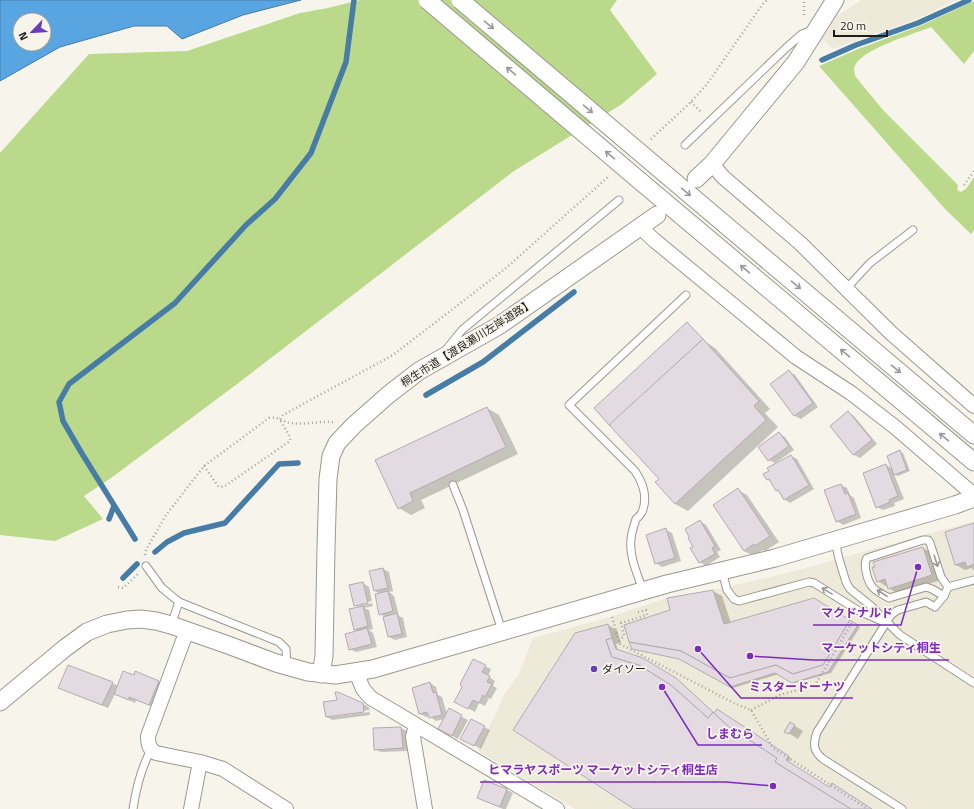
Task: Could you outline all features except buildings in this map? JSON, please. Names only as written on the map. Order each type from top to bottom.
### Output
[{"type":"street","points":[[427,0],[974,462]]},
{"type":"street","points":[[460,0],[974,435]]},
{"type":"street","points":[[696,179],[712,164],[796,62],[835,0]]},
{"type":"street","points":[[712,164],[723,177],[800,244],[891,333],[974,406]]},
{"type":"street","name":"桐生市道【渡良瀬川左岸道路】","points":[[321,674],[324,656],[328,479],[333,449],[341,438],[388,395],[419,371],[500,325],[657,215]]},
{"type":"street","points":[[0,702],[65,648],[87,632],[96,628],[127,620],[149,620],[171,625],[287,667],[321,674],[335,675],[356,672],[373,669],[502,633],[643,591],[775,558],[955,505],[974,496],[895,427],[850,393],[796,357],[640,227]]},
{"type":"street","points":[[188,631],[148,736],[148,742],[151,750],[162,755],[200,762],[228,772],[286,809]]},
{"type":"street","points":[[356,672],[363,689],[371,698],[557,809]]},
{"type":"street","points":[[416,725],[413,737],[425,809]]},
{"type":"street","points":[[191,809],[200,762]]},
{"type":"lane","points":[[685,146],[802,34],[818,29]]},
{"type":"lane","points":[[439,359],[462,330],[619,200]]},
{"type":"lane","points":[[846,289],[870,263],[913,230]]},
{"type":"lane","points":[[643,591],[631,552],[631,540],[637,519],[642,513],[644,506],[644,490],[642,481],[635,471],[569,405],[686,295]]},
{"type":"lane","points":[[453,485],[463,510],[502,633]]},
{"type":"lane","points":[[834,540],[846,582],[850,589],[871,606],[900,635],[974,683]]},
{"type":"lane","points":[[944,596],[926,587],[889,598],[871,586],[865,568],[865,561],[867,558],[923,540],[928,540],[941,577],[948,587]]},
{"type":"lane","points":[[146,566],[162,588],[179,602],[279,642],[286,649],[287,667]]},
{"type":"lane","points":[[722,571],[728,590],[734,599],[739,601],[809,582],[814,583],[859,611],[886,622]]},
{"type":"lane","points":[[948,587],[974,580]]},
{"type":"lane","points":[[902,809],[823,759],[815,751],[814,746],[817,732],[891,615],[898,610],[926,602],[934,607],[944,596],[948,587]]},
{"type":"lane","points":[[171,625],[179,602]]},
{"type":"lane","points":[[133,809],[141,774],[145,761],[151,750]]},
{"type":"path","points":[[646,144],[691,102],[716,72],[767,0]]},
{"type":"path","points":[[691,102],[706,118]]},
{"type":"path","points":[[964,185],[974,171]]},
{"type":"path","points":[[280,418],[393,355],[506,268],[611,175]]},
{"type":"path","points":[[118,587],[123,588],[146,566],[144,562],[146,550],[166,515],[204,466],[269,418],[280,418],[290,423],[337,423]]},
{"type":"path","points":[[204,466],[218,486],[225,486],[290,441],[289,435],[280,418]]},
{"type":"path","points":[[619,642],[624,636],[621,623],[647,615],[646,610],[631,614]]},
{"type":"path","points":[[752,710],[780,695],[815,685],[855,618]]},
{"type":"path","points":[[614,624],[620,644],[734,703],[752,710],[773,748],[868,809]]},
{"type":"shaded area","points":[[861,0],[957,0],[917,19],[833,49],[822,39],[836,15],[839,15]]},
{"type":"shaded area","points":[[974,521],[974,809],[575,809],[478,751],[505,693],[519,674],[533,638],[606,618],[667,598],[713,590],[791,572]]},
{"type":"green space","points":[[360,0],[617,0],[610,10],[657,74],[622,104],[514,171],[237,384],[111,478],[84,496],[103,519],[55,541],[0,535],[0,153],[89,54],[187,51],[300,13]]},
{"type":"green space","points":[[974,1],[974,51],[964,64],[931,27],[875,49],[857,62],[854,69],[855,76],[883,110],[958,185],[957,190],[961,192],[966,189],[974,177],[974,230],[971,234],[945,209],[819,66],[858,49],[920,26]]},
{"type":"water","points":[[0,0],[301,0],[243,15],[182,39],[167,26],[134,26],[60,47],[52,52],[52,12],[12,12],[12,52],[51,52],[0,81]]},
{"type":"waterway","points":[[135,539],[63,421],[59,402],[69,384],[175,303],[246,225],[275,199],[311,153],[346,62],[354,0]]},
{"type":"waterway","points":[[822,60],[856,45],[918,23],[969,0]]},
{"type":"waterway","points":[[426,395],[483,362],[574,292]]},
{"type":"waterway","points":[[155,552],[167,542],[184,533],[225,523],[279,464],[298,463]]},
{"type":"waterway","points":[[109,519],[114,506]]},
{"type":"waterway","points":[[123,578],[137,564]]},
{"type":"place","name":"マクドナルド","points":[[918,567]]},
{"type":"place","name":"ミスタードーナツ","points":[[698,649]]},
{"type":"place","name":"マーケットシティ桐生","points":[[750,656]]},
{"type":"place","name":"ダイソー","points":[[594,669]]},
{"type":"place","name":"しまむら","points":[[662,687]]},
{"type":"place","name":"ヒマラヤスポーツ マーケットシティ桐生店","points":[[773,786]]}]
